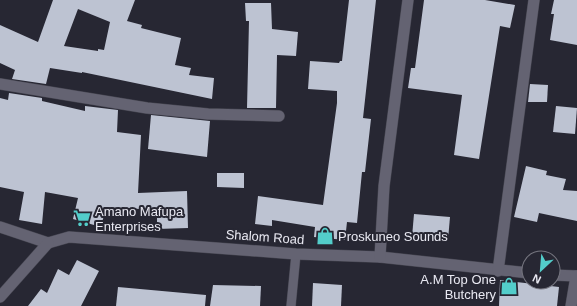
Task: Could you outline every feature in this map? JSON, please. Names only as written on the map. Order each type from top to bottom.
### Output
[{"type":"street","points":[[380,257],[384,186],[408,0]]},
{"type":"street","points":[[498,271],[534,0]]},
{"type":"street","points":[[0,84],[146,108],[208,114],[279,116]]},
{"type":"street","points":[[0,227],[48,243],[0,297]]},
{"type":"street","name":"Shalom Road","points":[[48,243],[69,237],[296,254],[380,257],[521,272]]},
{"type":"street","points":[[561,275],[576,276],[571,306]]},
{"type":"lane","points":[[291,306],[296,254]]},
{"type":"building","points":[[53,0],[135,0],[127,21],[142,25],[141,28],[181,38],[175,65],[191,68],[189,75],[214,78],[212,99],[82,72],[50,68],[46,84],[12,79],[15,70],[0,63],[0,25],[38,42]],"holes":[[[78,9],[110,22],[104,50],[98,49],[98,51],[64,46]]]},
{"type":"building","points":[[349,0],[376,0],[363,118],[371,119],[365,172],[362,172],[357,223],[347,222],[345,240],[314,237],[315,227],[272,220],[272,226],[255,224],[258,196],[323,205],[337,103],[337,91],[308,89],[310,61],[339,63],[342,61]]},
{"type":"building","points":[[424,0],[485,0],[515,5],[510,28],[500,26],[479,159],[454,155],[462,95],[408,88],[411,68],[415,68]]},
{"type":"building","points":[[554,0],[577,0],[577,45],[550,40],[554,14],[551,14]]},
{"type":"building","points":[[245,3],[271,3],[272,29],[298,32],[296,56],[277,55],[276,108],[247,108],[249,21],[246,21]]},
{"type":"building","points":[[530,84],[548,85],[547,102],[528,102]]},
{"type":"building","points":[[9,93],[42,98],[42,101],[85,111],[85,106],[118,110],[117,132],[141,135],[138,193],[187,191],[188,228],[157,229],[157,210],[106,207],[101,227],[73,219],[78,198],[45,192],[42,224],[19,220],[24,192],[0,187],[0,98],[8,100]]},
{"type":"building","points":[[556,106],[577,108],[575,134],[553,132]]},
{"type":"building","points":[[151,115],[210,121],[207,157],[148,149]]},
{"type":"building","points":[[526,166],[547,171],[546,175],[566,179],[563,190],[577,191],[577,221],[539,213],[537,222],[514,217]]},
{"type":"building","points":[[217,173],[244,173],[244,188],[217,187]]},
{"type":"building","points":[[414,214],[450,217],[448,240],[412,237]]},
{"type":"building","points":[[77,260],[99,271],[81,306],[28,306],[41,289],[47,293],[58,269],[69,275]]},
{"type":"building","points":[[500,280],[521,282],[521,290],[559,290],[557,306],[499,306]]},
{"type":"building","points":[[313,283],[342,285],[341,306],[312,306]]},
{"type":"building","points":[[213,285],[261,286],[260,306],[210,306]]},
{"type":"building","points":[[118,287],[206,295],[205,306],[116,306]]},
{"type":"place","name":"Amano Mafupa Enterprises","points":[[82,218]]},
{"type":"place","name":"Proskuneo Sounds","points":[[325,236]]},
{"type":"place","name":"A.M Top One Butchery","points":[[509,286]]}]
